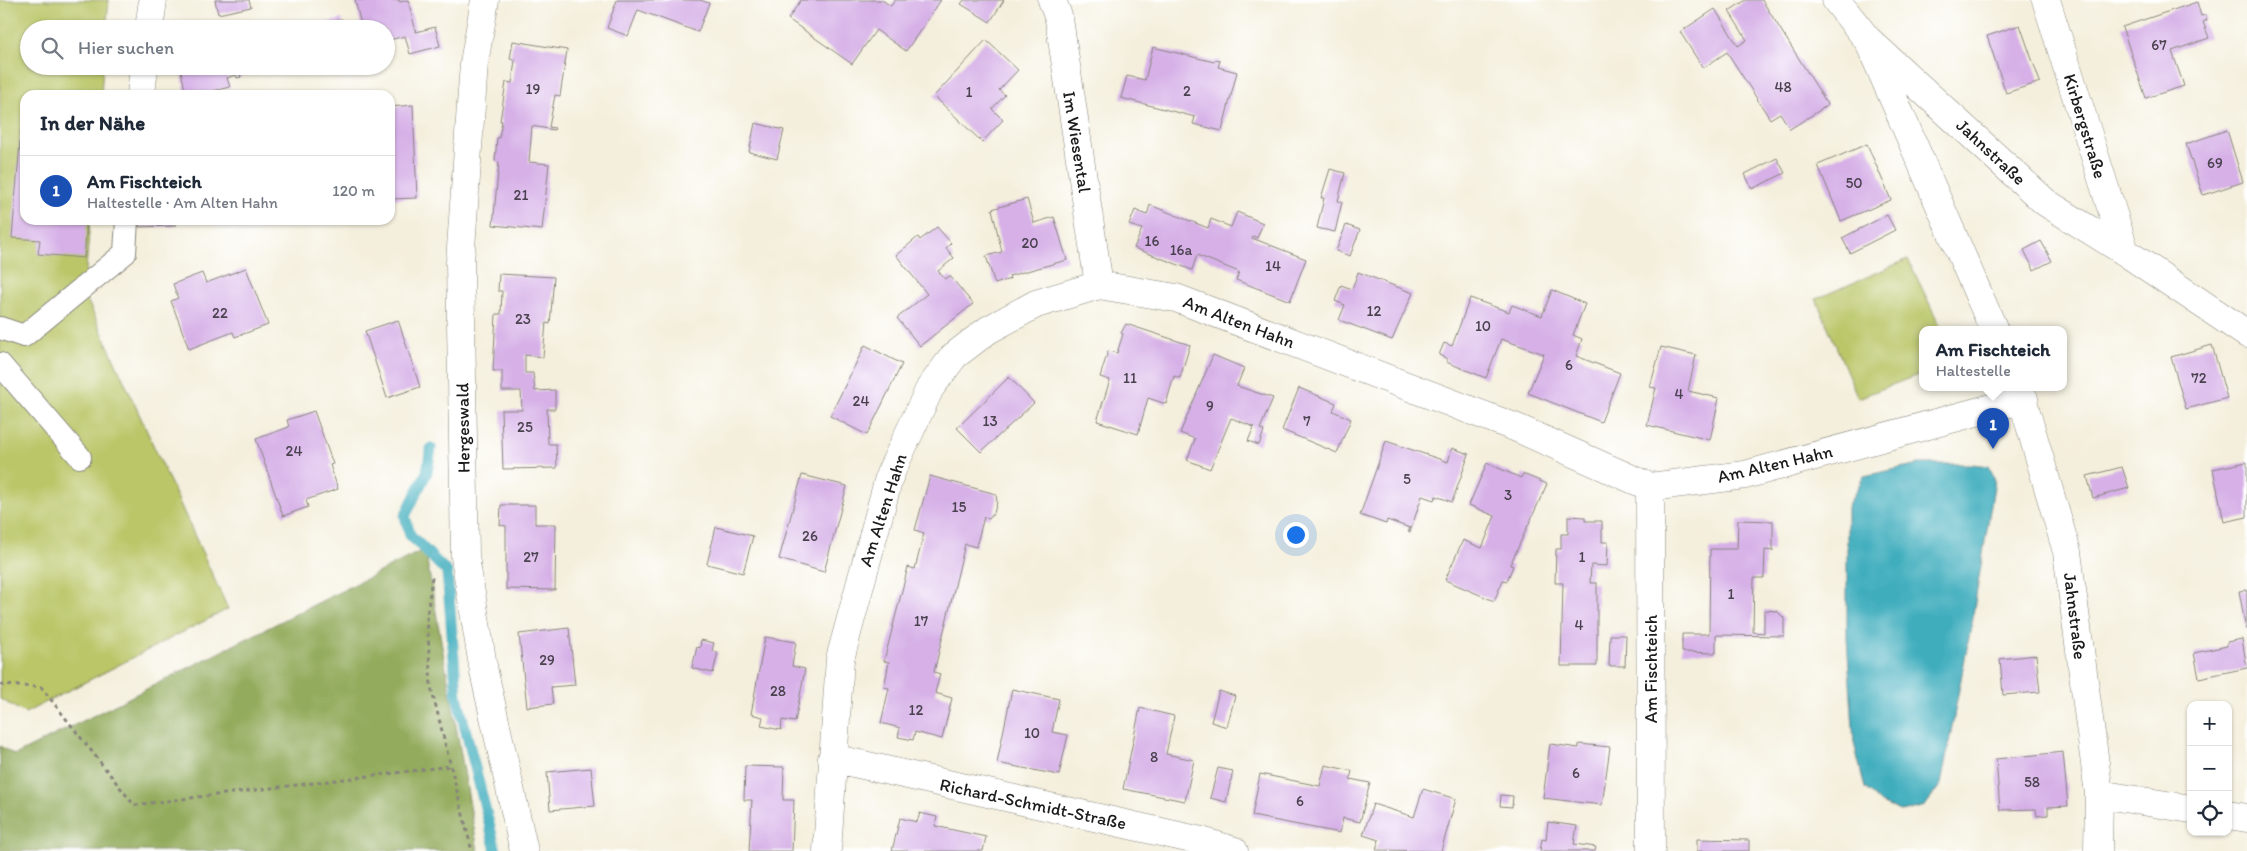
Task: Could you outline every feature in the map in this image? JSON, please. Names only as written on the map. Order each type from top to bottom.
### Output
[{"type":"street","points":[[150,20],[153,0]]},
{"type":"street","name":"Hergeswald","points":[[485,0],[474,63],[460,262],[465,557],[484,672],[524,851]]},
{"type":"street","name":"Im Wiesental","points":[[1052,0],[1059,19],[1099,285]]},
{"type":"street","name":"Jahnstraße","points":[[1836,0],[1867,39],[2045,202],[2125,252],[2247,334]]},
{"type":"street","name":"Kirbergstraße","points":[[2046,0],[2125,252]]},
{"type":"street","name":"Jahnstraße","points":[[1867,39],[1992,326]]},
{"type":"street","points":[[142,90],[143,75]]},
{"type":"street","name":"Am Alten Hahn","points":[[827,851],[840,659],[890,474],[930,388],[954,356],[988,330],[1036,304],[1099,285],[1176,298],[1518,428],[1650,487],[1745,475],[2021,393]]},
{"type":"street","name":"Jahnstraße","points":[[2021,393],[2067,552],[2099,794],[2098,851]]},
{"type":"street","name":"Am Fischteich","points":[[1650,487],[1651,851]]},
{"type":"street","name":"Richard-Schmidt-Straße","points":[[832,758],[939,784],[1201,841],[1234,851]]},
{"type":"street","points":[[2099,794],[2187,808]]},
{"type":"street","points":[[2232,816],[2247,818]]},
{"type":"lane","points":[[0,328],[24,336],[125,253],[127,225]]},
{"type":"lane","points":[[0,364],[80,457]]},
{"type":"path","points":[[434,568],[427,616],[431,687],[472,851]]},
{"type":"path","points":[[0,685],[41,687],[134,805],[451,766]]},
{"type":"green space","points":[[0,0],[109,0],[107,20],[20,20],[20,75],[102,75],[101,90],[20,90],[20,225],[90,225],[84,293],[228,609],[25,713],[0,699]]},
{"type":"green space","points":[[1908,259],[1940,326],[1919,326],[1919,375],[1858,398],[1816,299]]},
{"type":"green space","points":[[425,549],[478,851],[0,851],[0,746],[15,755]]},
{"type":"water","points":[[1919,464],[1972,464],[1989,466],[1995,480],[1971,627],[1941,784],[1925,806],[1902,812],[1881,803],[1865,788],[1854,743],[1847,638],[1847,507],[1864,476]]},
{"type":"building","points":[[215,0],[249,0],[251,7],[218,14]]},
{"type":"building","points":[[355,0],[399,0],[400,2],[408,0],[416,32],[435,27],[440,46],[410,54],[405,36],[395,39],[395,20],[360,20]]},
{"type":"building","points":[[617,0],[700,0],[709,3],[698,32],[638,10],[628,36],[607,28]]},
{"type":"building","points":[[801,0],[882,0],[891,6],[895,0],[941,0],[906,51],[876,30],[852,64],[788,19]]},
{"type":"building","points":[[964,0],[1004,0],[990,22],[961,4]]},
{"type":"building","points":[[1746,0],[1762,0],[1828,105],[1790,129],[1780,113],[1770,119],[1727,52],[1703,68],[1680,32],[1715,9],[1738,46],[1747,40],[1729,11]]},
{"type":"building","points":[[2197,2],[2201,16],[2205,15],[2207,20],[2203,22],[2209,38],[2172,51],[2184,86],[2146,98],[2122,27]]},
{"type":"building","points":[[2020,25],[2040,82],[2006,93],[1987,36]]},
{"type":"building","points":[[986,40],[1018,70],[999,90],[1005,95],[992,109],[1003,120],[982,142],[934,96]]},
{"type":"building","points":[[513,41],[567,50],[560,96],[555,95],[549,127],[555,128],[554,130],[532,126],[529,162],[549,164],[542,230],[493,225],[499,162],[495,161],[497,138],[499,138],[502,121],[500,121],[506,82],[512,83],[515,60],[510,59]]},
{"type":"building","points":[[1153,47],[1214,62],[1215,60],[1220,61],[1218,67],[1237,72],[1222,131],[1193,124],[1195,117],[1121,98],[1127,76],[1145,80]]},
{"type":"building","points":[[182,75],[236,75],[227,78],[230,87],[217,90],[185,90]]},
{"type":"building","points":[[413,105],[417,198],[395,199],[395,107]]},
{"type":"building","points":[[755,123],[784,130],[777,159],[749,152]]},
{"type":"building","points":[[2227,130],[2243,182],[2203,195],[2186,144]]},
{"type":"building","points":[[20,143],[20,225],[87,225],[84,258],[38,254],[40,240],[12,238]]},
{"type":"building","points":[[1867,144],[1891,200],[1841,221],[1818,165]]},
{"type":"building","points":[[1777,158],[1785,173],[1752,189],[1745,174]]},
{"type":"building","points":[[1330,169],[1345,173],[1338,201],[1342,202],[1335,232],[1317,228],[1324,198],[1321,198]]},
{"type":"building","points":[[1027,199],[1034,223],[1054,217],[1067,260],[1009,276],[1010,279],[995,284],[986,256],[1002,252],[992,209]]},
{"type":"building","points":[[1150,205],[1208,228],[1211,219],[1231,227],[1237,212],[1263,223],[1257,238],[1253,236],[1252,238],[1306,259],[1290,301],[1236,280],[1239,272],[1197,255],[1192,270],[1134,248],[1142,229],[1129,225],[1135,210],[1147,215]]},
{"type":"building","points":[[1887,215],[1895,230],[1850,253],[1842,238]]},
{"type":"building","points":[[139,225],[175,225],[175,226],[139,227]]},
{"type":"building","points":[[1346,225],[1360,230],[1350,256],[1336,251]]},
{"type":"building","points":[[937,227],[951,243],[946,248],[954,258],[938,271],[945,279],[950,276],[973,304],[920,346],[897,318],[927,294],[896,255],[918,237],[920,240]]},
{"type":"building","points":[[2041,241],[2052,261],[2034,270],[2024,250]]},
{"type":"building","points":[[246,268],[268,325],[235,337],[233,332],[189,349],[171,301],[178,298],[173,284],[202,273],[206,283]]},
{"type":"building","points":[[1358,272],[1413,293],[1392,340],[1339,320],[1345,305],[1335,301],[1341,285],[1352,289]]},
{"type":"building","points":[[499,274],[554,277],[550,324],[546,323],[543,357],[525,355],[525,373],[533,373],[535,391],[555,390],[555,409],[547,409],[548,444],[556,444],[557,468],[503,469],[501,410],[522,410],[521,391],[502,391],[502,371],[493,371],[496,314],[501,314],[502,291],[498,291]]},
{"type":"building","points":[[1552,290],[1585,304],[1573,335],[1582,339],[1576,356],[1620,373],[1601,422],[1528,393],[1544,354],[1501,339],[1486,378],[1446,362],[1447,359],[1439,355],[1444,343],[1452,346],[1470,298],[1509,312],[1512,305],[1542,316]]},
{"type":"building","points":[[398,320],[420,387],[387,398],[365,331]]},
{"type":"building","points":[[1126,324],[1190,345],[1180,378],[1174,376],[1166,404],[1148,398],[1138,434],[1097,421],[1110,380],[1100,377],[1108,351],[1117,353],[1123,334],[1121,333]]},
{"type":"building","points":[[865,345],[902,364],[867,435],[830,416]]},
{"type":"building","points":[[2212,345],[2227,398],[2186,409],[2171,357]]},
{"type":"building","points":[[1661,347],[1696,355],[1688,391],[1719,398],[1710,440],[1647,425],[1656,388],[1650,387]]},
{"type":"building","points":[[1213,355],[1244,368],[1237,386],[1273,398],[1260,429],[1264,431],[1259,445],[1248,441],[1254,427],[1231,418],[1210,469],[1187,460],[1195,439],[1180,433]]},
{"type":"building","points":[[1009,377],[1034,403],[981,452],[957,428]]},
{"type":"building","points":[[1299,388],[1336,403],[1333,411],[1351,419],[1337,453],[1282,430]]},
{"type":"building","points":[[314,411],[333,464],[330,465],[338,489],[306,500],[308,507],[283,516],[256,439],[289,427],[287,420]]},
{"type":"building","points":[[1386,441],[1448,462],[1452,448],[1469,454],[1452,502],[1436,496],[1434,500],[1422,496],[1410,532],[1408,532],[1410,528],[1387,520],[1386,524],[1360,515]]},
{"type":"building","points":[[2247,462],[2247,517],[2224,522],[2213,469]]},
{"type":"building","points":[[1487,463],[1521,478],[1523,474],[1547,484],[1510,565],[1513,566],[1507,581],[1503,580],[1494,601],[1445,580],[1463,540],[1482,548],[1495,516],[1469,505]]},
{"type":"building","points":[[2122,467],[2129,488],[2093,498],[2087,476]]},
{"type":"building","points":[[802,475],[847,486],[824,572],[779,559]]},
{"type":"building","points":[[930,476],[996,494],[997,502],[994,513],[989,519],[984,517],[976,547],[965,544],[934,672],[940,674],[935,693],[952,698],[942,739],[915,732],[913,740],[898,737],[900,728],[881,723],[889,688],[884,687],[889,662],[884,661],[908,567],[915,569],[924,533],[915,530]]},
{"type":"building","points":[[501,505],[535,505],[535,524],[556,524],[555,590],[506,589],[506,526],[500,525]]},
{"type":"building","points":[[1568,516],[1585,517],[1585,521],[1602,521],[1602,542],[1608,542],[1607,566],[1591,565],[1590,583],[1597,583],[1597,666],[1561,666],[1563,583],[1555,583],[1556,549],[1561,549],[1561,534],[1568,534]]},
{"type":"building","points":[[1738,520],[1773,521],[1773,551],[1765,550],[1764,578],[1754,578],[1753,632],[1764,633],[1764,610],[1777,611],[1784,618],[1784,636],[1716,635],[1716,653],[1682,652],[1682,634],[1709,634],[1710,549],[1737,549]]},
{"type":"building","points":[[716,527],[753,536],[743,573],[707,564]]},
{"type":"building","points":[[2247,590],[2247,629],[2246,629],[2239,591]]},
{"type":"building","points":[[569,628],[575,685],[551,687],[553,704],[527,707],[519,634]]},
{"type":"building","points":[[1610,635],[1626,635],[1625,666],[1609,666]]},
{"type":"building","points":[[765,637],[796,642],[792,666],[805,669],[795,722],[782,720],[781,730],[761,726],[763,717],[751,714]]},
{"type":"building","points":[[2242,639],[2247,668],[2199,678],[2194,653],[2227,646],[2227,642]]},
{"type":"building","points":[[701,640],[714,643],[712,651],[718,652],[713,673],[692,668],[697,647],[700,648]]},
{"type":"building","points":[[2036,655],[2040,692],[2003,695],[2000,659]]},
{"type":"building","points":[[1012,689],[1059,699],[1052,732],[1068,735],[1059,775],[997,763]]},
{"type":"building","points":[[1219,691],[1235,696],[1227,727],[1211,722]]},
{"type":"building","points":[[1140,708],[1174,716],[1166,754],[1194,760],[1185,801],[1123,789]]},
{"type":"building","points":[[1550,744],[1579,748],[1579,744],[1610,747],[1602,805],[1543,798]]},
{"type":"building","points":[[2063,752],[2068,806],[2048,807],[2048,815],[2037,816],[2036,809],[2000,810],[1996,759]]},
{"type":"building","points":[[1325,765],[1352,771],[1350,779],[1370,783],[1360,822],[1343,818],[1340,833],[1252,816],[1260,774],[1320,786]]},
{"type":"building","points":[[745,766],[784,767],[783,800],[794,800],[792,851],[749,851],[752,800],[744,800]]},
{"type":"building","points":[[591,768],[595,806],[550,810],[547,772]]},
{"type":"building","points":[[1218,768],[1233,771],[1226,802],[1210,798]]},
{"type":"building","points":[[1423,789],[1456,799],[1441,851],[1376,850],[1379,840],[1363,835],[1373,804],[1414,817]]},
{"type":"building","points":[[1501,795],[1513,796],[1512,807],[1500,806]]},
{"type":"building","points":[[920,813],[937,817],[935,826],[986,837],[983,851],[892,851],[900,818],[917,822]]},
{"type":"building","points":[[1548,822],[1577,826],[1574,844],[1596,847],[1595,851],[1540,851],[1542,839],[1546,840]]},
{"type":"building","points":[[1697,839],[1749,840],[1749,851],[1697,851]]},
{"type":"waterway","points":[[431,448],[427,472],[405,516],[410,535],[447,572],[457,696],[496,851]]},
{"type":"place","name":"Am Fischteich","points":[[1993,449]]}]
